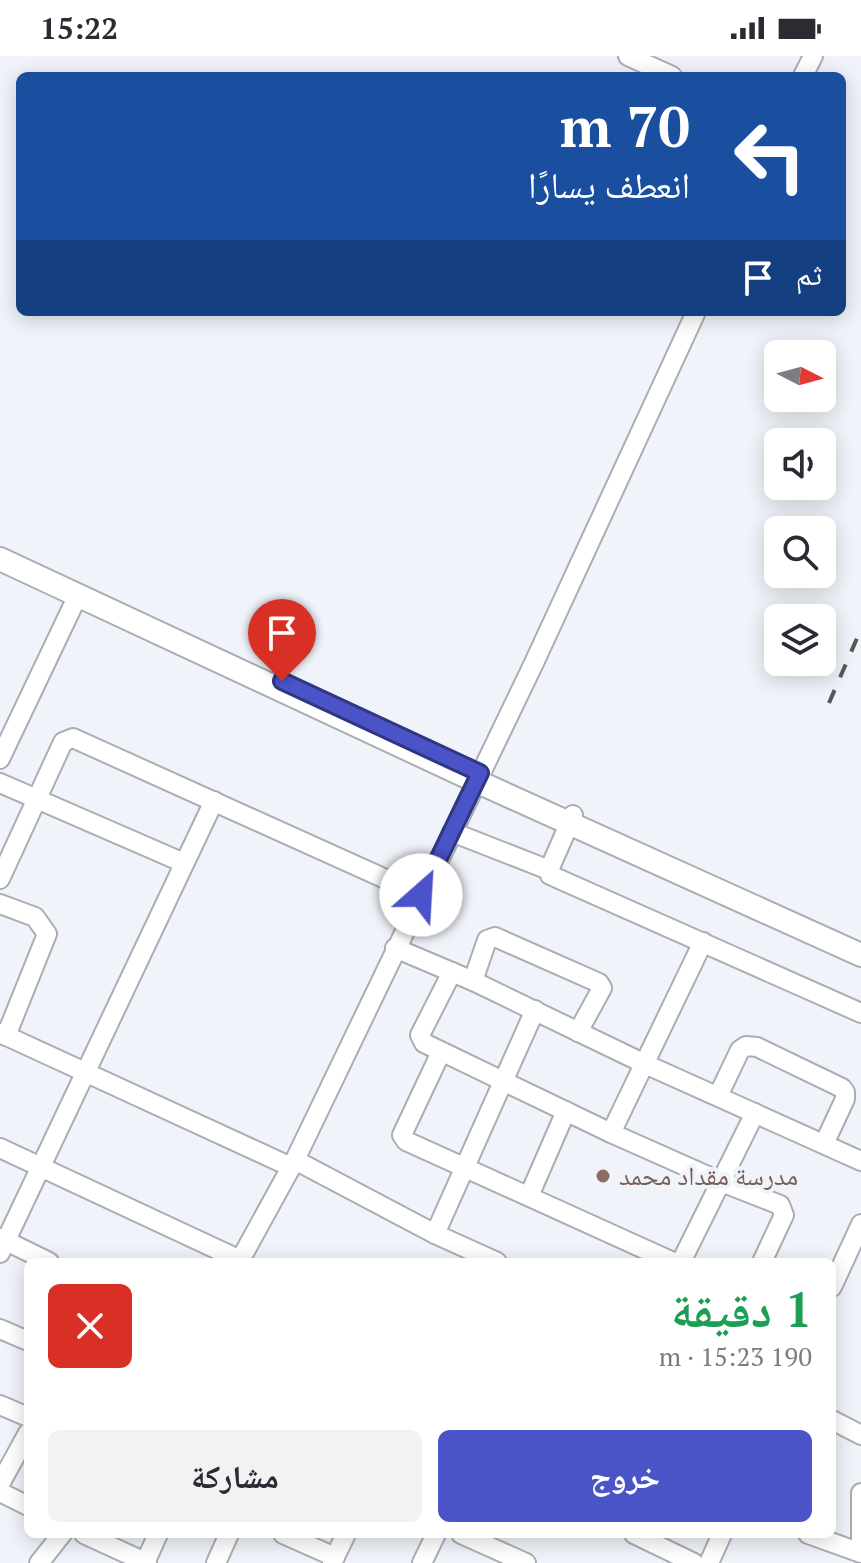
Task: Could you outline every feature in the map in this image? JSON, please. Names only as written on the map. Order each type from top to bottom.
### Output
[{"type":"main road","points":[[0,550],[478,777]]},
{"type":"main road","points":[[0,559],[861,955]]},
{"type":"main road","points":[[571,819],[861,945]]},
{"type":"street","points":[[628,56],[663,72]]},
{"type":"street","points":[[241,1258],[293,1163],[634,451],[694,316]]},
{"type":"street","points":[[0,759],[78,595]]},
{"type":"street","points":[[0,879],[63,742],[73,738],[421,895]]},
{"type":"street","points":[[0,783],[184,863]]},
{"type":"street","points":[[39,1258],[2,1244],[214,801]]},
{"type":"street","points":[[571,819],[549,870],[550,875],[861,1013]]},
{"type":"street","points":[[452,832],[549,870]]},
{"type":"street","points":[[0,904],[35,917],[47,934],[3,1034],[293,1163],[477,1258]]},
{"type":"street","points":[[473,981],[487,940],[495,937],[599,983],[602,988],[578,1032]]},
{"type":"street","points":[[611,1133],[703,942]]},
{"type":"street","points":[[395,948],[473,981],[645,1064],[861,1161]]},
{"type":"street","points":[[452,972],[420,1035],[424,1043],[611,1133],[780,1205],[784,1215],[764,1258]]},
{"type":"street","points":[[435,1234],[535,1010]]},
{"type":"street","points":[[718,1096],[740,1050],[746,1046],[757,1047],[842,1088],[845,1099],[824,1144]]},
{"type":"street","points":[[441,1052],[403,1138],[664,1258]]},
{"type":"street","points":[[529,1196],[566,1111]]},
{"type":"street","points":[[683,1258],[755,1113]]},
{"type":"street","points":[[0,1148],[233,1258]]},
{"type":"street","points":[[836,1278],[861,1224]]},
{"type":"street","points":[[0,1329],[24,1339]]},
{"type":"street","points":[[0,1405],[24,1415]]},
{"type":"street","points":[[836,1422],[861,1435]]},
{"type":"street","points":[[0,1484],[24,1440]]},
{"type":"street","points":[[0,1492],[24,1504]]},
{"type":"street","points":[[861,1493],[861,1540]]},
{"type":"street","points":[[39,1563],[59,1538]]},
{"type":"street","points":[[92,1538],[145,1563],[156,1538]]},
{"type":"street","points":[[216,1563],[227,1538]]},
{"type":"street","points":[[291,1538],[334,1560],[344,1538]]},
{"type":"street","points":[[422,1563],[434,1538]]},
{"type":"street","points":[[469,1538],[515,1561]]},
{"type":"street","points":[[644,1538],[694,1563]]},
{"type":"street","points":[[709,1563],[720,1538]]},
{"type":"street","points":[[817,1538],[861,1558]]},
{"type":"railway","points":[[829,703],[861,629]]},
{"type":"place","name":"مدرسة مقداد محمد","points":[[603,1176]]},
{"type":"route","points":[[282,681],[480,773],[421,895]]}]
